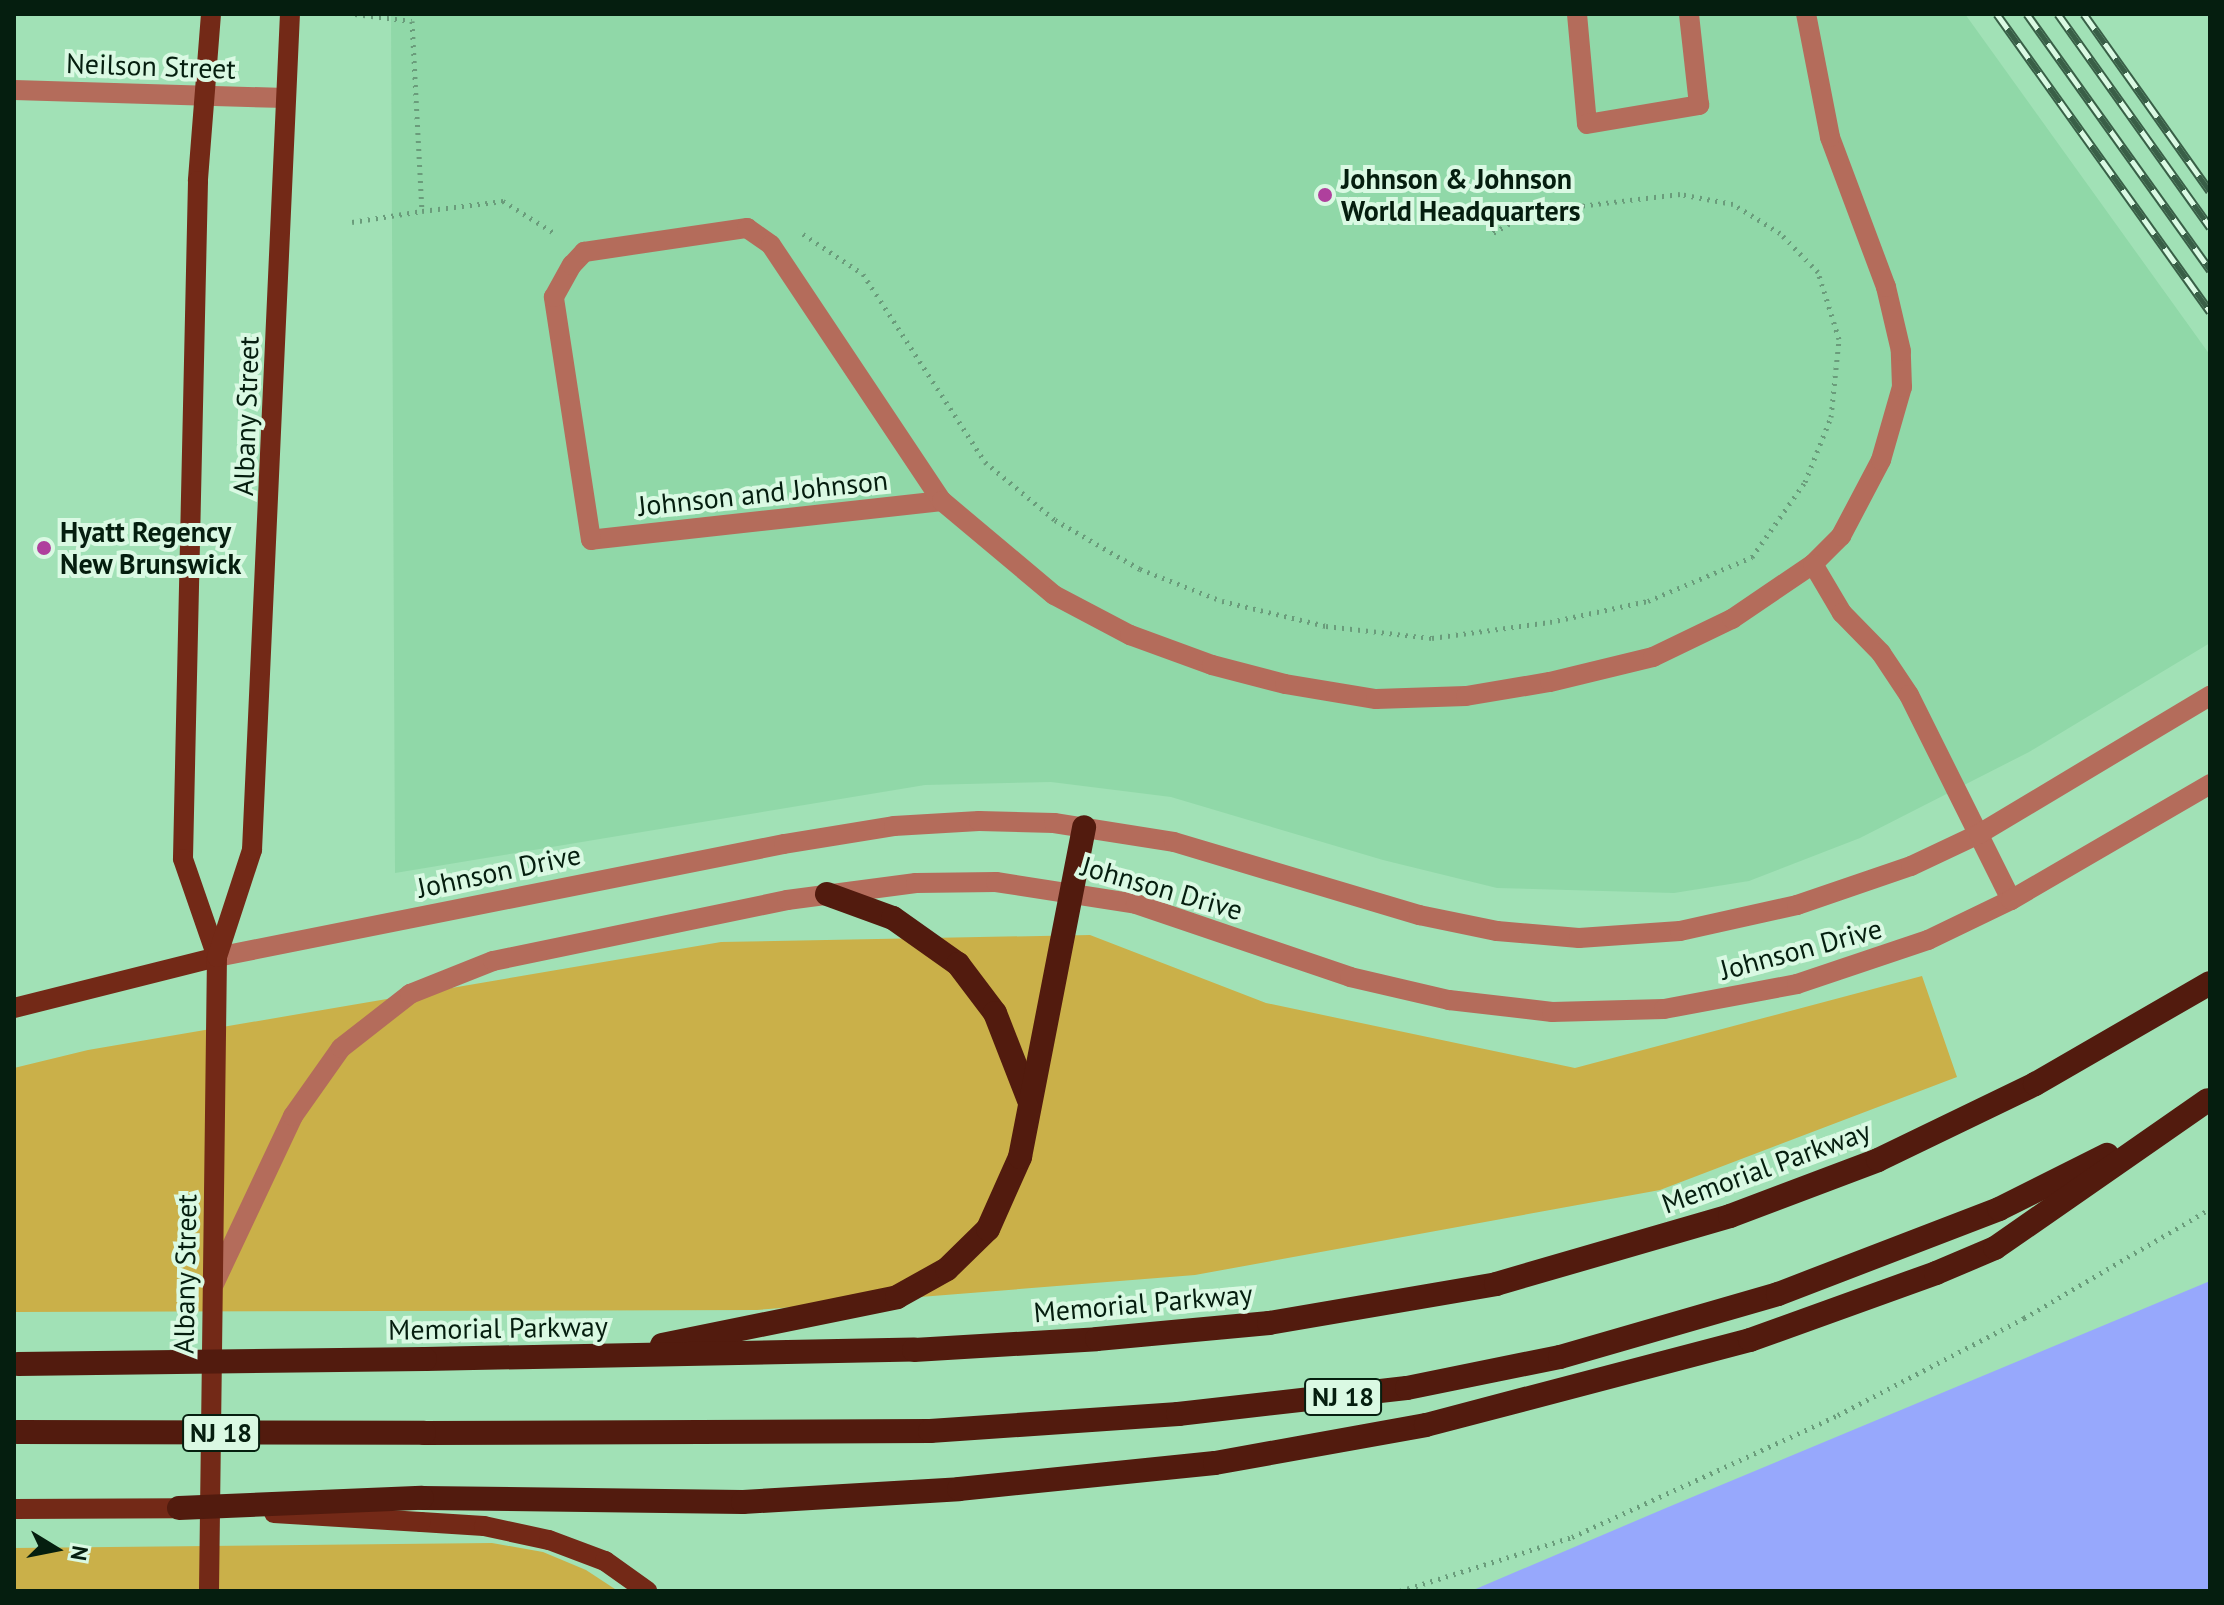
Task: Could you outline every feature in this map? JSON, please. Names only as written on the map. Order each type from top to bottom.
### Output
[{"type":"highway","points":[[597,1357],[846,1312],[924,1284],[970,1251],[1002,1206],[1031,1106],[1084,827]]},
{"type":"highway","points":[[827,894],[903,924],[958,964],[995,1013],[1031,1106]]},
{"type":"highway","name":"Memorial Parkway","points":[[16,1364],[914,1350],[1097,1339],[1269,1323],[1496,1284],[1730,1216],[1878,1160],[2035,1084],[2210,983]]},
{"type":"highway","points":[[179,1508],[422,1510],[743,1502],[959,1489],[1215,1463],[1426,1425],[1750,1340],[1951,1267],[1995,1248],[2209,1100]]},
{"type":"highway","name":"NJ 18","points":[[16,1432],[930,1431],[1192,1413],[1421,1386],[1646,1334],[1853,1267],[1999,1209],[2209,1100]]},
{"type":"main road","name":"Albany Street","points":[[211,14],[198,181],[183,859],[217,957]]},
{"type":"main road","name":"Albany Street","points":[[209,1591],[217,957],[252,850],[290,14]]},
{"type":"main road","points":[[14,1008],[217,957]]},
{"type":"main road","points":[[15,1509],[179,1508]]},
{"type":"main road","points":[[422,1510],[549,1540],[605,1561],[647,1591]]},
{"type":"main road","points":[[209,1553],[220,1591]]},
{"type":"street","points":[[1577,14],[1587,124],[1699,105],[1689,14]]},
{"type":"street","points":[[584,252],[747,228],[771,245],[942,501],[1054,595],[1130,635],[1285,684],[1376,699],[1466,696],[1550,682],[1653,657],[1732,619],[1813,564],[1841,536],[1864,497],[1902,387],[1886,287],[1830,137],[1806,14]]},
{"type":"street","name":"Neilson Street","points":[[14,90],[286,98]]},
{"type":"street","name":"Johnson and Johnson","points":[[584,252],[554,297],[591,540],[942,501]]},
{"type":"street","points":[[1813,564],[1842,613],[1881,653],[1909,695],[2011,900]]},
{"type":"street","name":"Johnson Drive","points":[[217,957],[690,861],[894,826],[1019,821],[1084,827],[1218,853],[1458,925],[1579,938],[1650,935],[1753,917],[1876,880],[1979,834],[2210,696]]},
{"type":"street","name":"Johnson Drive","points":[[214,1284],[307,1093],[362,1028],[410,994],[493,961],[827,894],[955,881],[1072,890],[1171,914],[1405,991],[1480,1005],[1591,1014],[1711,1002],[1842,972],[1928,940],[2011,900],[2210,784]]},
{"type":"path","points":[[355,14],[412,21],[422,211]]},
{"type":"path","points":[[747,228],[778,222],[819,241],[863,274],[985,462],[1055,520],[1140,569],[1222,601],[1326,626],[1432,638],[1550,622],[1648,601],[1752,557],[1805,482],[1831,417],[1839,339],[1818,272],[1780,233],[1733,204],[1680,194],[1530,212],[1493,233]]},
{"type":"path","points":[[352,222],[503,201],[584,252]]},
{"type":"path","points":[[1400,1591],[1572,1537],[1838,1415],[2024,1318],[2210,1209]]},
{"type":"shaded area","points":[[391,14],[1965,14],[2210,355],[2210,643],[2029,752],[1860,838],[1749,881],[1674,893],[1497,888],[1383,860],[1171,797],[1051,782],[925,785],[395,873]]},
{"type":"shaded area","points":[[1090,935],[1266,1003],[1575,1068],[1922,976],[1957,1077],[1660,1190],[1195,1275],[757,1310],[14,1312],[14,1068],[88,1050],[721,942]]},
{"type":"shaded area","points":[[492,1543],[543,1552],[586,1570],[618,1591],[14,1591],[14,1548]]},
{"type":"water","points":[[2210,1281],[2210,1591],[1471,1591],[1666,1508]]},
{"type":"railway","points":[[1997,14],[2210,312]]},
{"type":"railway","points":[[2027,14],[2210,270]]},
{"type":"railway","points":[[2058,14],[2210,227]]},
{"type":"railway","points":[[2084,14],[2210,191]]},
{"type":"place","name":"Johnson & Johnson World Headquarters","points":[[1325,195]]},
{"type":"place","name":"Hyatt Regency New Brunswick","points":[[44,548]]}]
